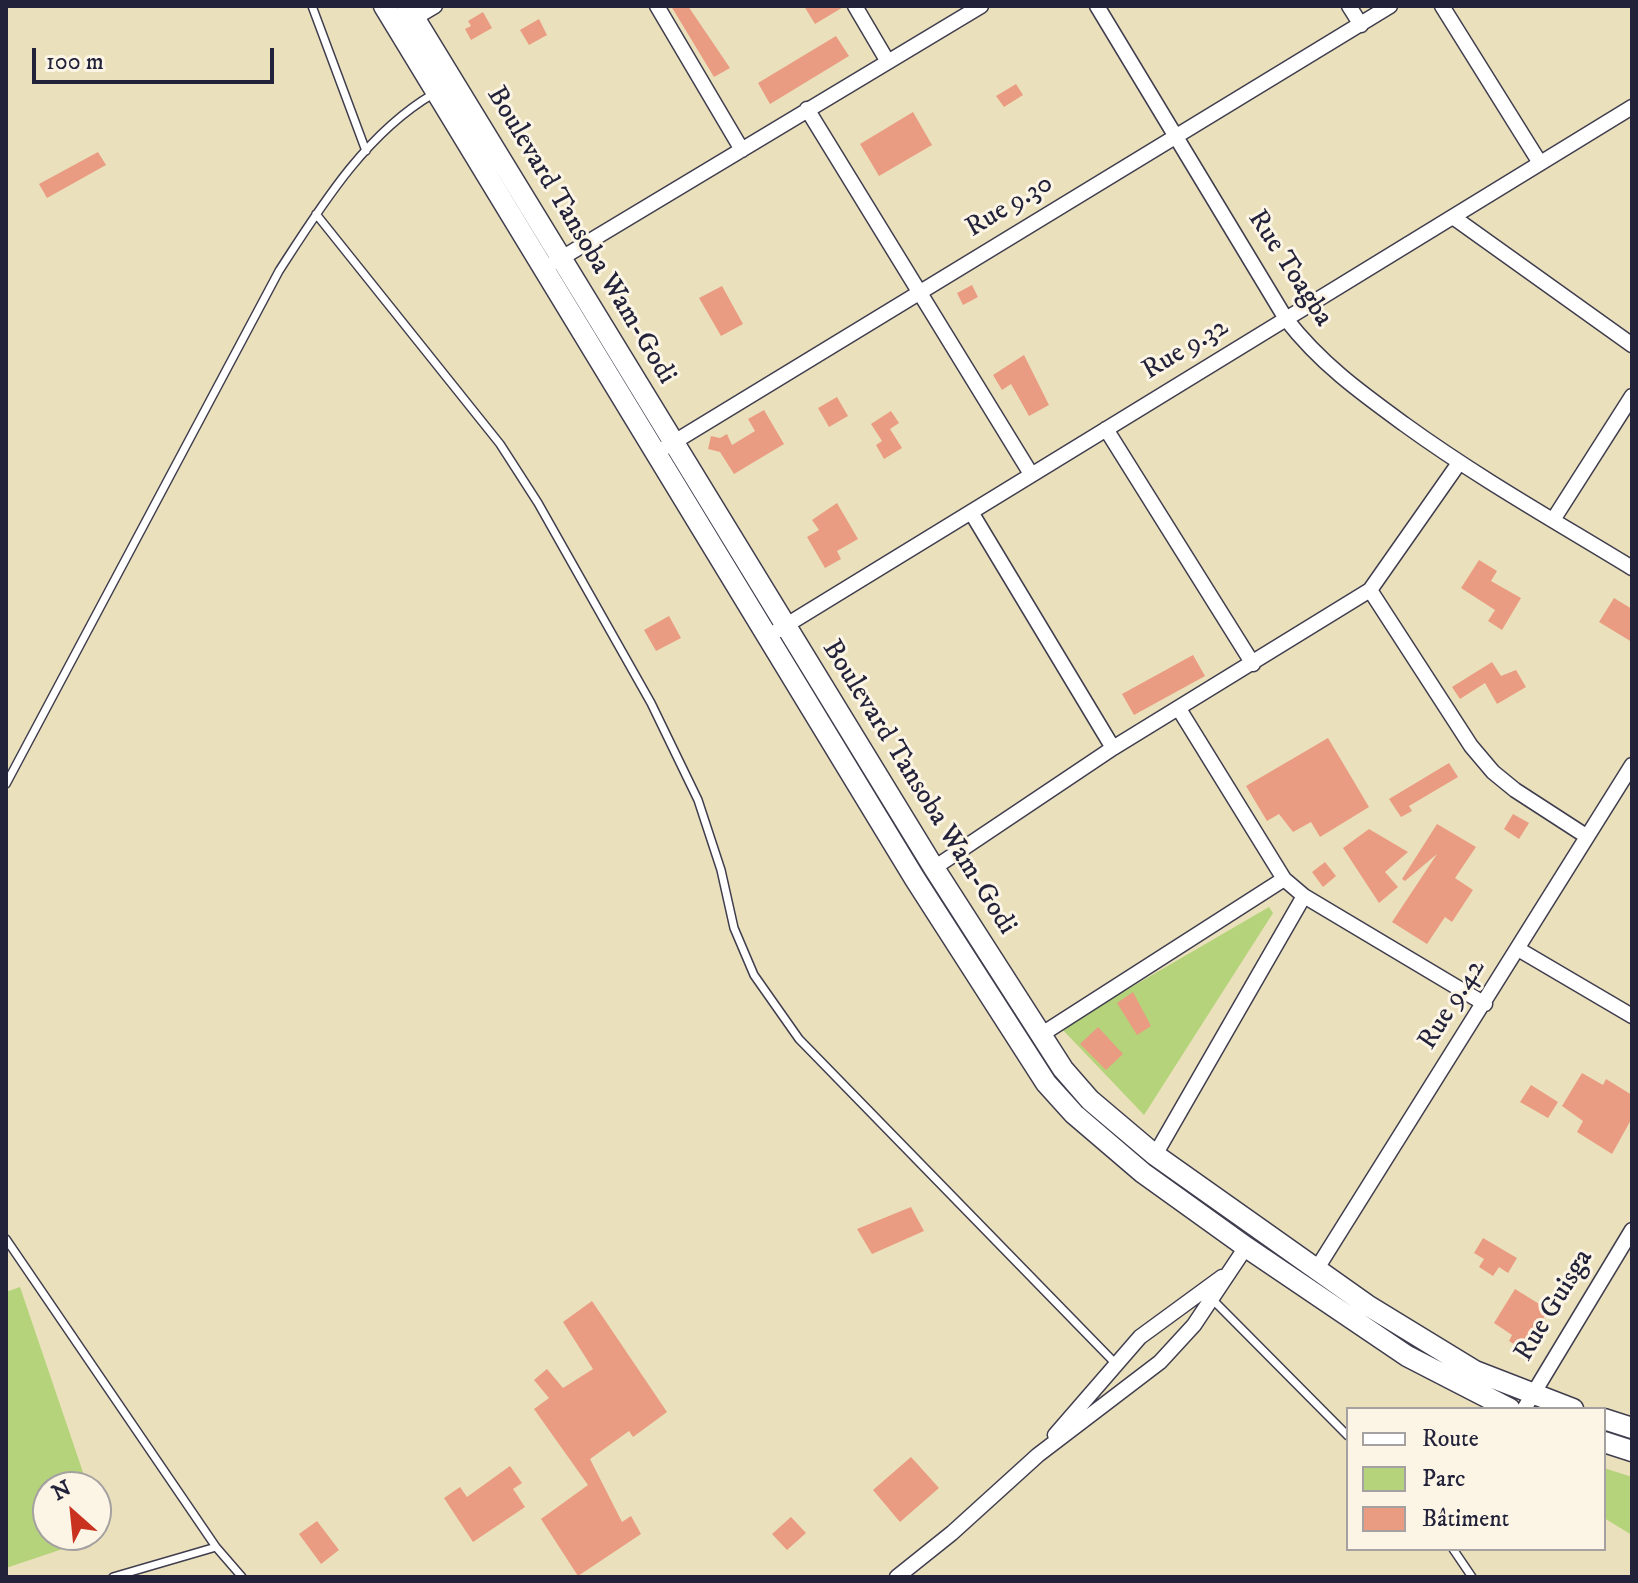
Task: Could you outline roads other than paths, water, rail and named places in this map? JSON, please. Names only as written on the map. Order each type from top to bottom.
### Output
[{"type":"main road","name":"Boulevard Tansoba Wam-Godi","points":[[384,6],[406,17],[664,448],[767,637],[915,879],[1046,1083],[1074,1114],[1134,1165],[1246,1247],[1407,1356],[1506,1407]]},
{"type":"main road","name":"Boulevard Tansoba Wam-Godi","points":[[406,17],[438,91],[552,263]]},
{"type":"main road","name":"Boulevard Tansoba Wam-Godi","points":[[664,448],[785,625],[1039,1036],[1090,1100],[1155,1155],[1316,1270],[1446,1355],[1528,1402],[1560,1407]]},
{"type":"main road","points":[[1606,1420],[1632,1428]]},
{"type":"main road","points":[[1606,1443],[1632,1451]]},
{"type":"street","points":[[406,17],[435,6]]},
{"type":"street","points":[[657,6],[742,150]]},
{"type":"street","points":[[855,6],[888,62]]},
{"type":"street","points":[[552,263],[981,6]]},
{"type":"street","name":"Rue Toagba","points":[[1097,6],[1286,319],[1308,348],[1337,376],[1459,463],[1632,568]]},
{"type":"street","points":[[1349,6],[1361,25]]},
{"type":"street","name":"Rue 9.30","points":[[664,448],[1390,6]]},
{"type":"street","points":[[1442,6],[1540,163]]},
{"type":"street","name":"Rue 9.32","points":[[767,637],[1632,107]]},
{"type":"street","points":[[807,109],[1031,474]]},
{"type":"street","points":[[1453,217],[1632,345]]},
{"type":"street","points":[[1553,520],[1632,396]]},
{"type":"street","points":[[1106,429],[1253,664]]},
{"type":"street","points":[[934,868],[1113,748],[1370,590],[1459,463]]},
{"type":"street","points":[[971,512],[1113,748]]},
{"type":"street","points":[[1370,590],[1471,746],[1493,772],[1586,836]]},
{"type":"street","points":[[1179,709],[1284,879],[1304,896],[1485,1004]]},
{"type":"street","name":"Rue 9.42","points":[[1316,1270],[1632,765]]},
{"type":"street","points":[[1039,1036],[1284,879]]},
{"type":"street","points":[[1155,1155],[1304,896]]},
{"type":"street","points":[[1518,949],[1632,1016]]},
{"type":"street","name":"Rue Guisga","points":[[1528,1402],[1632,1230]]},
{"type":"street","points":[[897,1577],[962,1525],[1038,1455],[1160,1362],[1246,1247]]},
{"type":"street","points":[[1038,1455],[1114,1362],[1140,1337],[1208,1295]]},
{"type":"lane","points":[[312,6],[366,151]]},
{"type":"lane","points":[[6,784],[279,271],[316,214],[366,151],[414,105],[438,91]]},
{"type":"lane","points":[[316,214],[500,444],[538,503],[651,703],[698,800],[721,870],[734,928],[754,975],[774,1006],[810,1050],[1114,1362]]},
{"type":"lane","points":[[6,1239],[216,1547],[242,1577]]},
{"type":"lane","points":[[1208,1295],[1346,1434]]},
{"type":"lane","points":[[113,1577],[216,1547]]},
{"type":"lane","points":[[1454,1551],[1472,1577]]}]
